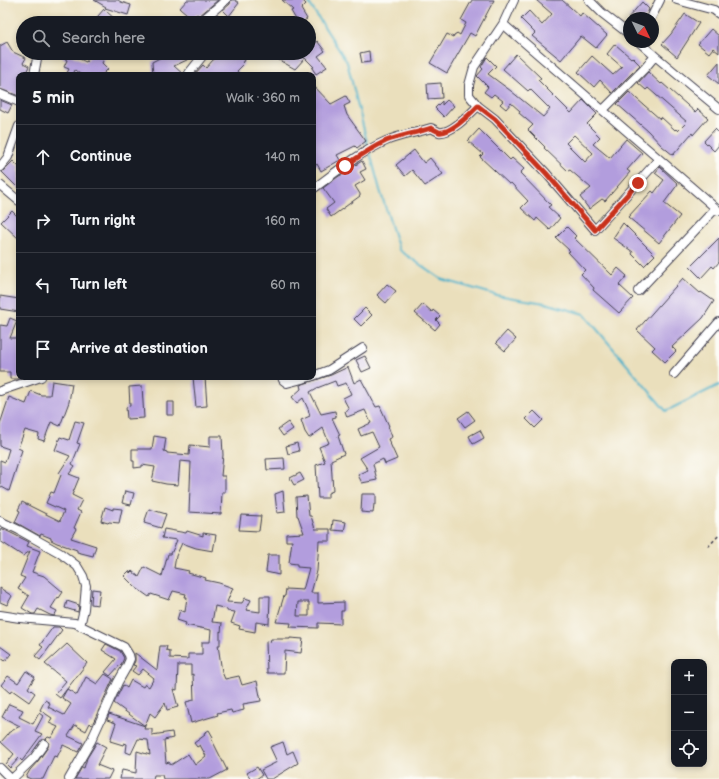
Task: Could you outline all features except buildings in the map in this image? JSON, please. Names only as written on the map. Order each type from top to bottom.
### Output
[{"type":"street","points":[[207,16],[226,0]]},
{"type":"street","points":[[514,0],[503,24],[474,67],[469,85],[469,94],[478,106],[495,119],[521,146],[595,230],[659,159]]},
{"type":"street","points":[[589,0],[602,14],[623,30]]},
{"type":"street","points":[[654,12],[660,0]]},
{"type":"street","points":[[677,0],[717,11]]},
{"type":"street","points":[[503,24],[717,210],[638,291]]},
{"type":"street","points":[[646,48],[719,109]]},
{"type":"street","points":[[603,110],[655,56]]},
{"type":"street","points":[[35,72],[37,60]]},
{"type":"street","points":[[190,72],[199,60]]},
{"type":"street","points":[[0,94],[16,101]]},
{"type":"street","points":[[316,187],[363,153],[387,141],[431,128],[440,132],[448,130],[462,121],[478,106]]},
{"type":"street","points":[[0,167],[8,157],[16,134]]},
{"type":"street","points":[[0,185],[16,198]]},
{"type":"street","points":[[674,374],[719,322]]},
{"type":"street","points":[[316,375],[329,370],[363,348]]},
{"type":"street","points":[[0,391],[32,380]]},
{"type":"street","points":[[283,380],[288,384],[301,380]]},
{"type":"street","points":[[0,521],[60,553],[77,566],[83,576],[86,586],[84,609],[80,626]]},
{"type":"street","points":[[0,614],[20,618],[75,623],[124,648],[129,655],[130,659],[91,741],[69,779]]},
{"type":"street","points":[[0,768],[12,779],[34,758],[44,744]]},
{"type":"path","points":[[708,547],[719,535]]},
{"type":"waterway","points":[[307,0],[347,62],[368,146]]},
{"type":"waterway","points":[[370,153],[399,250],[441,279],[496,295],[545,303],[584,314],[666,411],[719,385]]},
{"type":"route","points":[[345,166],[363,153],[387,141],[431,128],[440,132],[448,130],[462,121],[478,106],[495,119],[546,173],[595,230],[638,183]]}]
